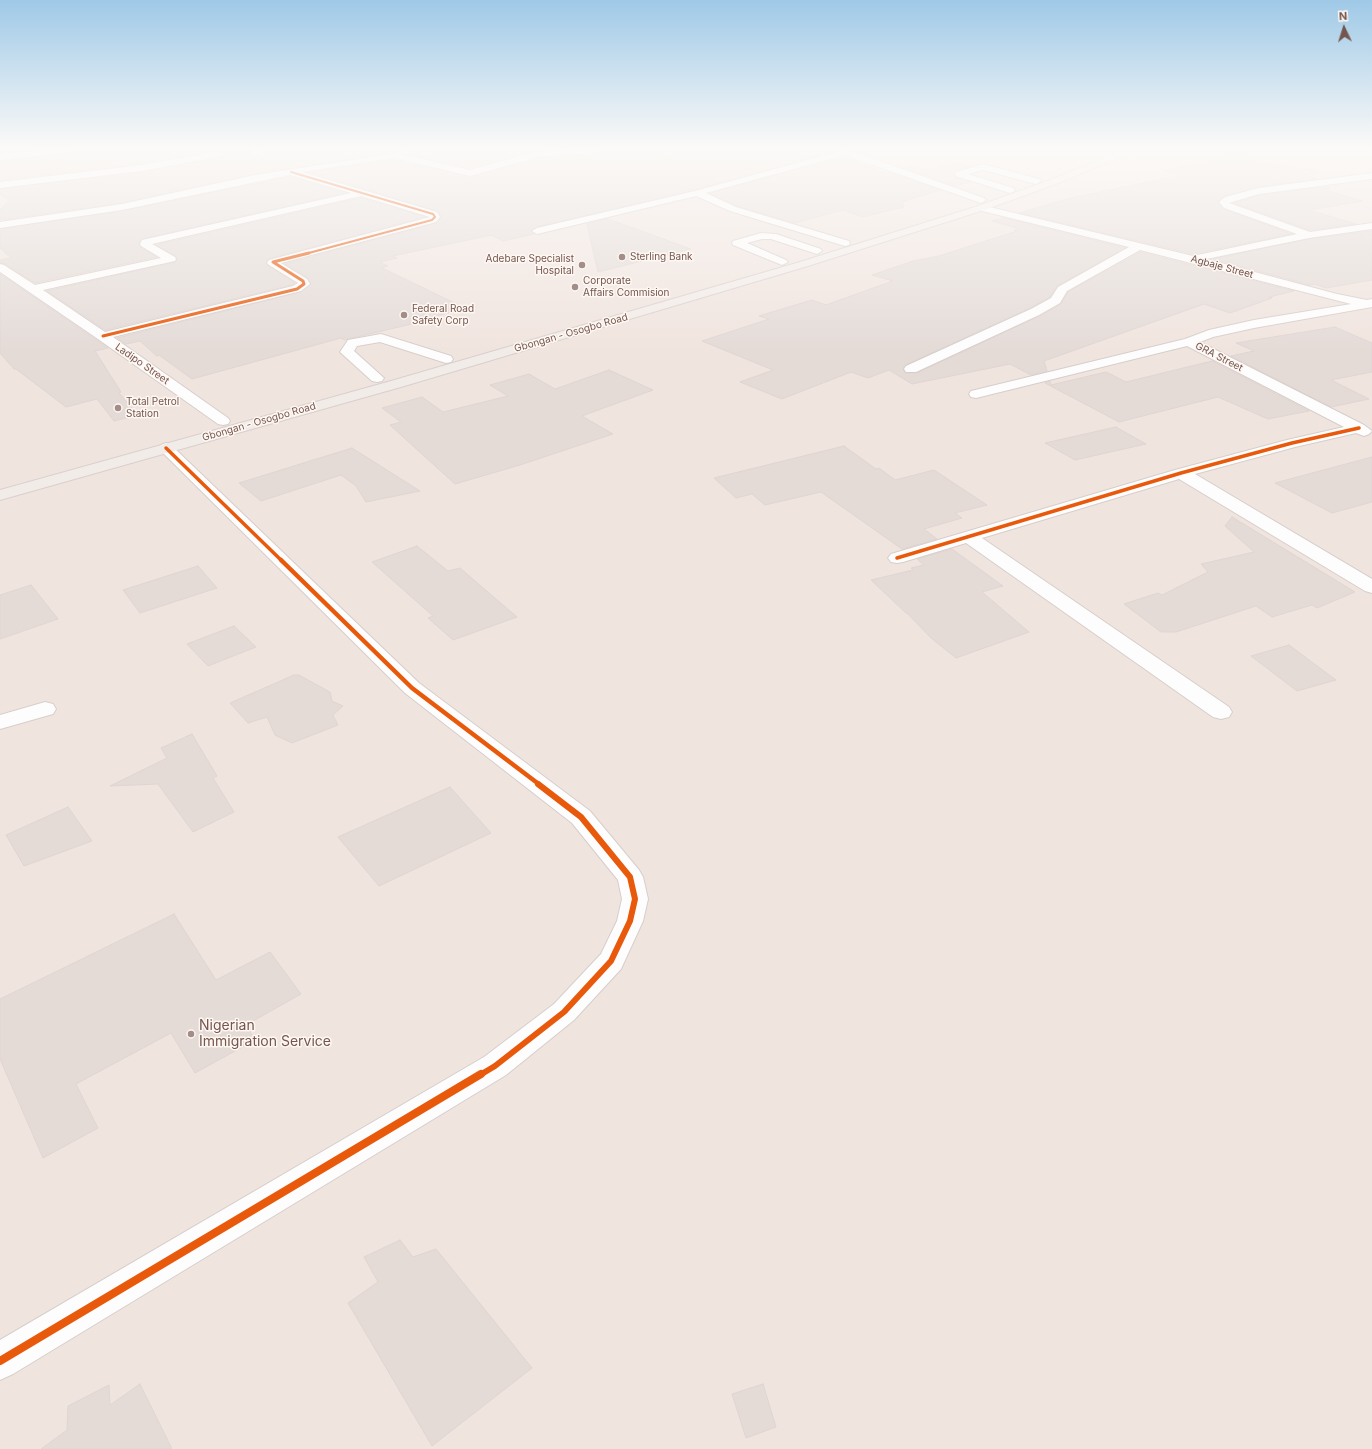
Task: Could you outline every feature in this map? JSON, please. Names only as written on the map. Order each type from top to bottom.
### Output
[{"type":"main road","name":"Gbongan - Osogbo Road","points":[[0,483],[446,359],[937,217]]},
{"type":"main road","name":"Gbongan - Osogbo Road","points":[[0,495],[616,320],[804,264],[944,217]]},
{"type":"street","points":[[0,225],[57,217]]},
{"type":"street","points":[[33,289],[171,259],[145,244],[146,242],[263,217]]},
{"type":"street","points":[[103,336],[297,289],[304,284],[303,282],[273,262],[432,220],[435,217]]},
{"type":"street","points":[[537,231],[598,217]]},
{"type":"street","points":[[758,217],[845,243]]},
{"type":"street","name":"Agbaje Street","points":[[1028,217],[1336,297],[1372,303]]},
{"type":"street","points":[[1257,217],[1309,235]]},
{"type":"street","points":[[1192,259],[1309,235],[1372,226]]},
{"type":"street","points":[[782,262],[737,242],[761,236],[772,236],[817,251]]},
{"type":"street","points":[[911,369],[1035,312],[1056,300],[1062,289],[1138,246]]},
{"type":"street","name":"Ladipo Street","points":[[0,267],[103,336],[223,421]]},
{"type":"street","name":"GRA Street","points":[[1189,342],[1209,334],[1233,328],[1333,312],[1372,303]]},
{"type":"street","points":[[377,378],[346,352],[353,343],[381,338],[446,359]]},
{"type":"street","points":[[976,394],[1189,342]]},
{"type":"street","name":"GRA Street","points":[[1189,342],[1366,431]]},
{"type":"street","points":[[897,558],[1181,473],[1292,443],[1366,431]]},
{"type":"street","points":[[0,1360],[495,1066],[564,1012],[611,961],[630,921],[635,899],[630,877],[581,817],[412,688],[166,448]]},
{"type":"street","points":[[1181,473],[1372,587]]},
{"type":"street","points":[[969,537],[1221,712]]},
{"type":"street","points":[[0,722],[45,709]]},
{"type":"shaded area","points":[[0,217],[1372,217],[1372,1449],[0,1449]]},
{"type":"building","points":[[0,217],[24,217],[0,220]]},
{"type":"building","points":[[84,217],[241,217],[142,239],[139,243],[140,247],[157,257],[35,283],[5,264],[0,263],[0,260],[11,258],[0,248],[0,229]]},
{"type":"building","points":[[280,217],[425,217],[268,259],[266,264],[295,283],[292,285],[105,330],[47,291],[176,262],[176,256],[156,245]]},
{"type":"building","points":[[442,217],[581,217],[537,227],[531,230],[534,234],[503,241],[491,235],[393,256],[397,258],[380,262],[388,266],[382,268],[465,308],[430,318],[433,319],[344,340],[341,338],[192,379],[159,355],[157,356],[140,341],[126,344],[117,338],[301,292],[311,283],[308,278],[285,264],[436,223]]},
{"type":"building","points":[[773,217],[819,217],[795,223]]},
{"type":"building","points":[[1035,217],[1244,217],[1291,234],[1193,254]]},
{"type":"building","points":[[1272,217],[1331,217],[1356,224],[1310,230]]},
{"type":"building","points":[[1004,218],[1125,248],[1057,286],[1050,297],[1030,308],[905,365],[903,368],[905,373],[917,373],[1040,316],[1061,304],[1068,292],[1140,252],[1294,291],[1269,297],[1272,298],[1230,313],[1204,304],[1044,361],[1047,371],[1031,375],[1010,364],[912,384],[889,370],[868,378],[851,372],[782,399],[740,382],[773,370],[702,341],[769,319],[759,316],[812,300],[826,305],[893,281],[872,275],[913,261],[939,256],[1020,229],[992,221]]},
{"type":"building","points":[[608,219],[691,249],[598,272],[587,224]]},
{"type":"building","points":[[1372,231],[1372,280],[1326,288],[1213,259],[1309,239]]},
{"type":"building","points":[[0,274],[108,348],[95,351],[121,392],[119,393],[138,415],[114,421],[97,399],[66,407],[14,369],[0,353]]},
{"type":"building","points":[[1335,327],[1372,343],[1372,372],[1331,380],[1369,399],[1331,407],[1231,356],[1254,351],[1236,343]]},
{"type":"building","points":[[1212,361],[1309,411],[1268,419],[1218,397],[1119,422],[1045,383],[1050,381],[1051,385],[1106,372],[1126,382]]},
{"type":"building","points":[[609,370],[653,390],[582,416],[613,434],[520,465],[455,484],[390,425],[401,422],[382,408],[422,397],[443,412],[508,396],[490,385],[529,374],[555,389]]},
{"type":"building","points":[[1116,427],[1146,444],[1075,460],[1045,443]]},
{"type":"building","points":[[844,446],[876,469],[879,468],[895,480],[934,470],[987,505],[955,513],[962,518],[924,529],[937,539],[902,549],[821,492],[765,505],[752,494],[736,498],[714,478]]},
{"type":"building","points":[[352,448],[420,491],[366,502],[356,486],[341,475],[261,501],[239,483]]},
{"type":"building","points":[[1372,457],[1372,502],[1332,513],[1275,483]]},
{"type":"building","points":[[1232,517],[1355,592],[1317,608],[1312,605],[1272,617],[1256,606],[1176,632],[1161,632],[1124,604],[1158,593],[1162,595],[1208,572],[1201,564],[1254,552],[1225,526]]},
{"type":"building","points":[[417,546],[448,571],[460,568],[517,617],[453,640],[428,618],[433,616],[372,562]]},
{"type":"building","points":[[952,549],[1003,586],[982,592],[1029,632],[956,658],[931,638],[907,613],[871,580],[913,570],[911,568],[924,565],[917,559]]},
{"type":"building","points":[[198,566],[217,588],[140,613],[123,590]]},
{"type":"building","points":[[31,585],[58,619],[0,639],[0,595]]},
{"type":"building","points":[[234,626],[256,647],[208,666],[187,644]]},
{"type":"building","points":[[1289,645],[1336,680],[1297,691],[1251,656]]},
{"type":"building","points":[[294,675],[299,675],[330,692],[332,701],[343,706],[333,715],[338,725],[292,743],[275,735],[267,717],[248,723],[230,703]]},
{"type":"building","points":[[192,734],[217,776],[213,778],[234,812],[193,832],[158,784],[110,786],[167,758],[161,748]]},
{"type":"building","points":[[450,787],[491,833],[379,886],[338,837]]},
{"type":"building","points":[[68,807],[92,841],[24,866],[6,835]]},
{"type":"building","points":[[174,914],[216,980],[270,952],[301,994],[246,1025],[255,1040],[195,1073],[171,1033],[76,1084],[98,1128],[43,1158],[0,1059],[0,999]]},
{"type":"building","points":[[400,1240],[413,1257],[436,1249],[532,1368],[432,1446],[348,1303],[378,1282],[364,1257]]},
{"type":"building","points":[[140,1384],[172,1449],[41,1449],[67,1430],[68,1406],[109,1385],[110,1405]]},
{"type":"building","points":[[763,1384],[776,1427],[746,1438],[732,1394]]},
{"type":"cycle path","points":[[103,336],[297,289],[304,284],[303,281],[273,262],[432,220],[435,217]]},
{"type":"cycle path","points":[[897,558],[1181,473],[1292,443],[1359,428]]},
{"type":"cycle path","points":[[0,1361],[495,1066],[564,1012],[611,961],[630,921],[635,899],[630,877],[581,817],[412,688],[166,448]]},
{"type":"place","name":"Sterling Bank","points":[[622,257]]},
{"type":"place","name":"Adebare Specialist Hospital","points":[[582,265]]},
{"type":"place","name":"Corporate Affairs Commision","points":[[575,287]]},
{"type":"place","name":"Federal Road Safety Corp","points":[[404,315]]},
{"type":"place","name":"Total Petrol Station","points":[[118,408]]},
{"type":"place","name":"Nigerian Immigration Service","points":[[191,1034]]}]
